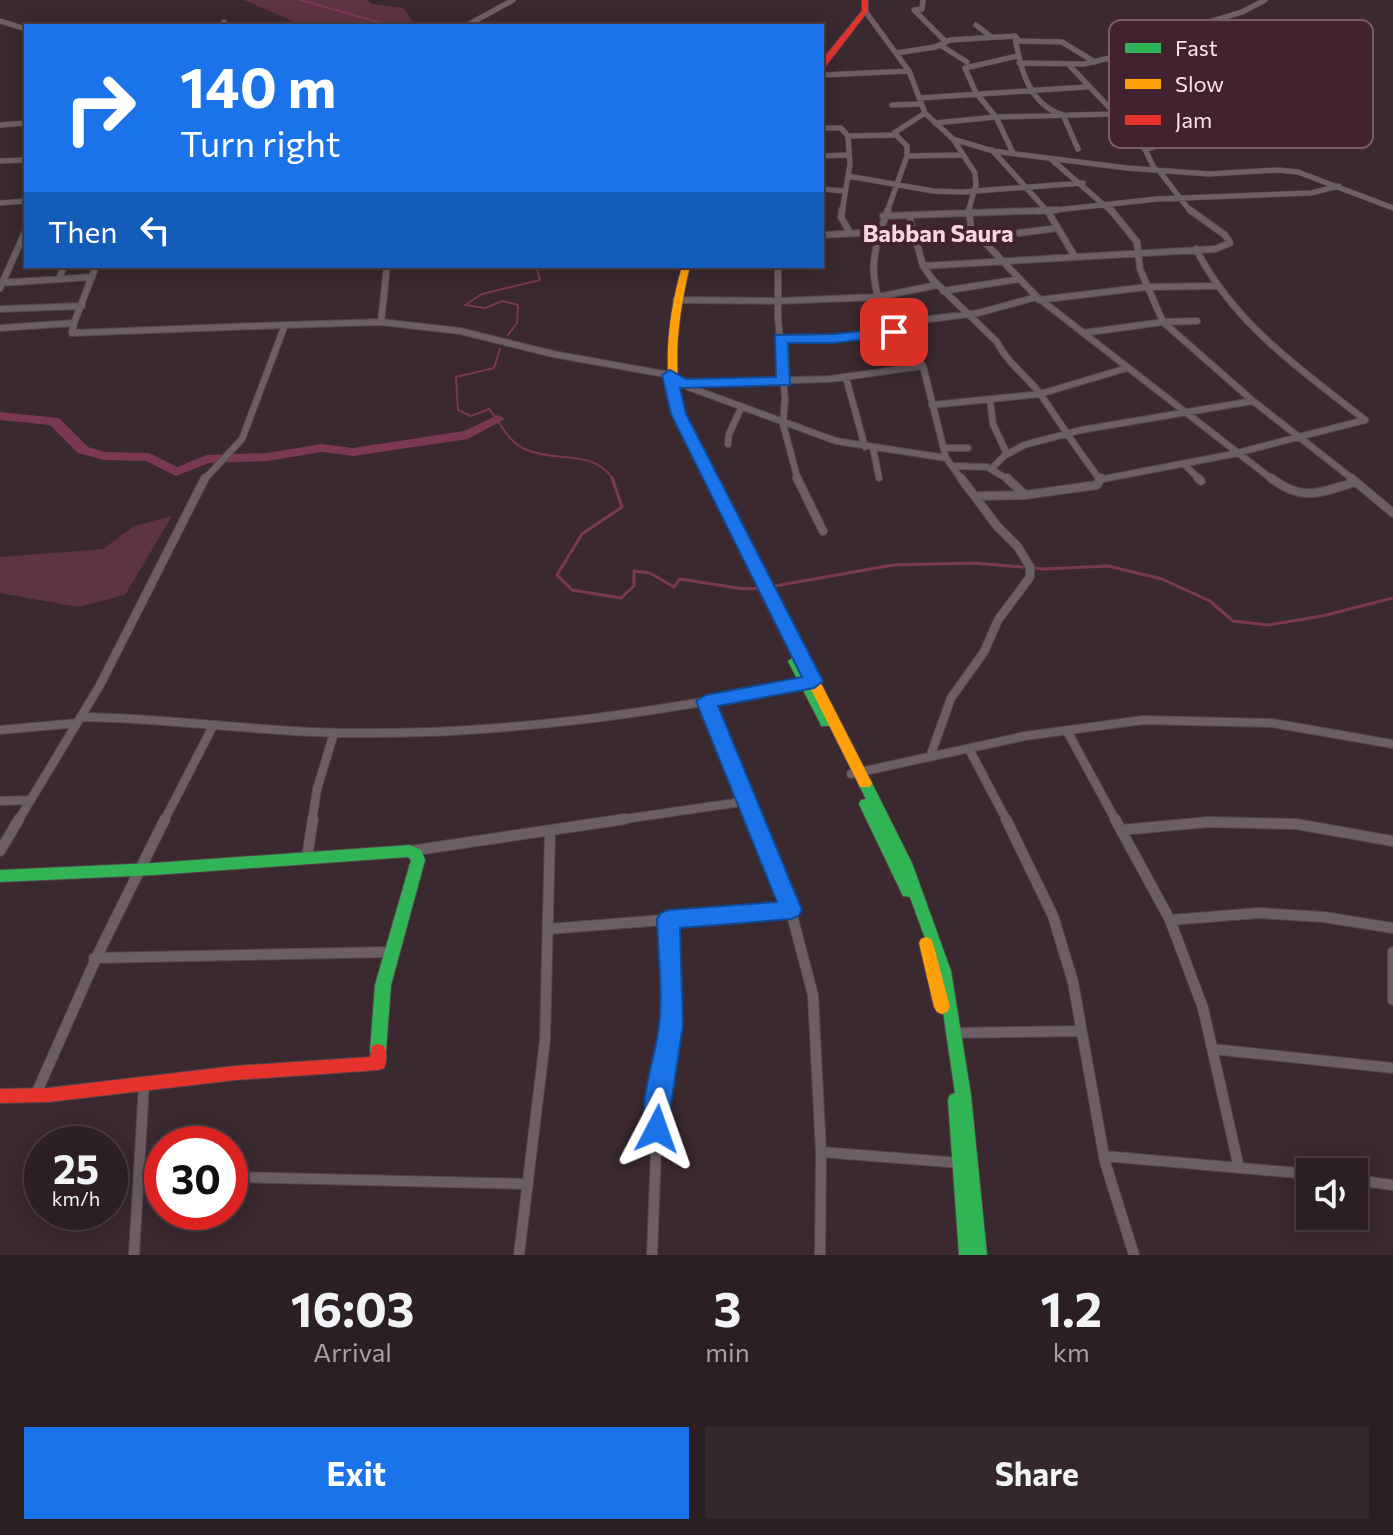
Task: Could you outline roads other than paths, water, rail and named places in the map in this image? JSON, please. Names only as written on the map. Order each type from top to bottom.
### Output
[{"type":"main road","points":[[824,62],[865,6]]},
{"type":"main road","points":[[685,268],[668,340],[670,375],[667,391],[677,424],[855,773],[910,896],[950,1033],[978,1255]]},
{"type":"main road","points":[[0,876],[138,872],[410,851],[416,854],[418,860],[383,973],[378,1063],[235,1073],[144,1085],[0,1096]]},
{"type":"main road","points":[[965,1164],[968,1255]]},
{"type":"street","points":[[470,24],[513,0]]},
{"type":"street","points":[[923,0],[922,9],[914,10],[942,43],[967,62]]},
{"type":"street","points":[[1216,20],[1242,12],[1265,0]]},
{"type":"street","points":[[865,6],[909,71],[925,113],[957,142],[1051,159],[1157,171],[1233,174],[1284,169],[1339,186],[1376,204],[1393,208]]},
{"type":"street","points":[[0,21],[24,28]]},
{"type":"street","points":[[976,25],[991,37]]},
{"type":"street","points":[[896,53],[942,43],[1015,36]]},
{"type":"street","points":[[1015,36],[1019,41],[1066,43],[1095,62]]},
{"type":"street","points":[[1015,36],[1019,63],[1031,89],[1053,114],[1063,115]]},
{"type":"street","points":[[1013,153],[996,117],[976,93],[965,68],[1018,56]]},
{"type":"street","points":[[1019,63],[1069,65],[1109,58]]},
{"type":"street","points":[[1069,65],[1109,110]]},
{"type":"street","points":[[824,75],[909,71]]},
{"type":"street","points":[[892,105],[976,93],[1086,87]]},
{"type":"street","points":[[894,135],[925,113]]},
{"type":"street","points":[[935,123],[996,117],[1109,114]]},
{"type":"street","points":[[1063,115],[1078,149]]},
{"type":"street","points":[[0,125],[24,123]]},
{"type":"street","points":[[824,128],[841,128],[848,136],[848,176],[841,217],[850,233]]},
{"type":"street","points":[[848,136],[894,135],[907,146],[898,186],[883,216],[872,252],[872,269],[884,319],[923,366],[946,458],[997,526],[1018,547],[1030,567],[1030,577],[998,620],[984,652],[951,698],[930,757]]},
{"type":"street","points":[[957,142],[975,173],[968,213],[978,238],[1038,298],[1295,495],[1356,482]]},
{"type":"street","points":[[923,266],[1225,246],[1230,240],[1193,214],[1157,171],[1144,149],[1149,148]]},
{"type":"street","points":[[991,150],[1029,187],[1048,211],[1075,257]]},
{"type":"street","points":[[824,156],[848,155]]},
{"type":"street","points":[[907,156],[962,155]]},
{"type":"street","points":[[1051,159],[1107,205],[1137,242],[1140,269],[1163,322],[1253,401],[1304,438],[1393,513]]},
{"type":"street","points":[[0,161],[24,160]]},
{"type":"street","points":[[848,176],[933,191],[1083,183]]},
{"type":"street","points":[[883,216],[1048,211],[1178,198],[1311,193],[1339,186]]},
{"type":"street","points":[[824,189],[845,191]]},
{"type":"street","points":[[0,203],[24,201]]},
{"type":"street","points":[[909,215],[923,266],[937,285],[997,342],[1002,352],[1040,394],[1066,437],[1099,478]]},
{"type":"street","points":[[1019,233],[1058,228]]},
{"type":"street","points":[[824,235],[878,232]]},
{"type":"street","points":[[1,285],[24,234]]},
{"type":"street","points":[[1099,478],[1185,465],[1304,438],[1365,420],[1256,332],[1216,286],[1196,249]]},
{"type":"street","points":[[59,279],[63,268]]},
{"type":"street","points":[[95,268],[72,333],[381,322],[449,329],[553,354],[670,375],[682,384],[783,424],[869,447],[946,458]]},
{"type":"street","points":[[381,322],[387,268]]},
{"type":"street","points":[[778,268],[783,424],[798,480],[823,531]]},
{"type":"street","points":[[1,285],[92,277]]},
{"type":"street","points":[[943,291],[1020,279]]},
{"type":"street","points":[[676,300],[778,301],[878,297],[937,285]]},
{"type":"street","points":[[894,332],[897,324],[967,315],[1038,298],[1147,287],[1216,286]]},
{"type":"street","points":[[0,309],[82,306]]},
{"type":"street","points":[[1083,333],[1163,322],[1197,321]]},
{"type":"street","points":[[0,328],[74,323]]},
{"type":"street","points":[[0,851],[100,685],[204,479],[242,439],[285,325]]},
{"type":"street","points":[[780,338],[834,339],[894,332]]},
{"type":"street","points":[[682,384],[846,378],[923,366]]},
{"type":"street","points":[[932,405],[1040,394],[1127,368]]},
{"type":"street","points":[[846,378],[879,478]]},
{"type":"street","points":[[990,399],[993,424],[1006,452]]},
{"type":"street","points":[[993,467],[1006,452],[1019,445],[1066,437],[1081,430],[1253,401]]},
{"type":"street","points":[[728,444],[729,434],[741,408]]},
{"type":"street","points":[[944,448],[968,448]]},
{"type":"street","points":[[1185,465],[1201,481]]},
{"type":"street","points":[[954,466],[993,467],[1025,495]]},
{"type":"street","points":[[976,496],[1025,495],[1097,485],[1099,478]]},
{"type":"street","points":[[0,730],[79,720],[334,733],[438,732],[567,721],[809,682]]},
{"type":"street","points":[[706,701],[791,910],[813,995],[821,1152],[820,1255]]},
{"type":"street","points":[[855,773],[969,749],[1143,720],[1272,723],[1393,744]]},
{"type":"street","points":[[36,1094],[94,958],[213,726]]},
{"type":"street","points":[[1067,731],[1170,920],[1203,1008],[1239,1168]]},
{"type":"street","points":[[307,857],[317,789],[334,733]]},
{"type":"street","points":[[969,749],[1028,860],[1053,916],[1073,982],[1104,1156],[1134,1255]]},
{"type":"street","points":[[0,801],[31,800]]},
{"type":"street","points":[[410,851],[748,801]]},
{"type":"street","points":[[1121,830],[1208,822],[1296,824],[1393,841]]},
{"type":"street","points":[[519,1255],[545,1040],[550,832]]},
{"type":"street","points":[[548,929],[791,910]]},
{"type":"street","points":[[1170,920],[1259,913],[1324,917],[1393,928]]},
{"type":"street","points":[[652,1255],[658,1098],[671,1025],[668,919]]},
{"type":"street","points":[[94,958],[390,952]]},
{"type":"street","points":[[1393,952],[1393,1000]]},
{"type":"street","points":[[950,1033],[1080,1031]]},
{"type":"street","points":[[1212,1049],[1393,1068]]},
{"type":"street","points":[[134,1255],[144,1085]]},
{"type":"street","points":[[821,1152],[965,1164]]},
{"type":"street","points":[[1104,1156],[1296,1173]]},
{"type":"street","points":[[248,1177],[528,1184]]},
{"type":"street","points":[[1368,1182],[1393,1185]]},
{"type":"waterway","points":[[300,0],[385,24]]},
{"type":"waterway","points":[[508,335],[517,323],[518,305],[503,301],[485,308],[465,305],[482,294],[540,280],[535,268]]},
{"type":"waterway","points":[[500,349],[494,368],[456,377],[458,410],[471,416],[489,409],[520,447],[539,454],[585,460],[605,470],[614,480]]},
{"type":"waterway","points":[[0,416],[54,421],[83,450],[104,456],[149,457],[176,472],[207,459],[267,457],[322,448],[353,452],[468,435],[498,419]]},
{"type":"waterway","points":[[612,478],[622,507],[582,534],[557,575],[572,590],[621,598],[634,586],[634,571],[650,573],[674,587],[680,579],[744,589],[761,588]]},
{"type":"waterway","points":[[769,587],[893,565],[974,563],[1044,569],[1108,566],[1162,579],[1210,601],[1233,621],[1268,625],[1322,616],[1393,598]]},
{"type":"district","name":"Babban Saura","points":[[938,232]]}]
